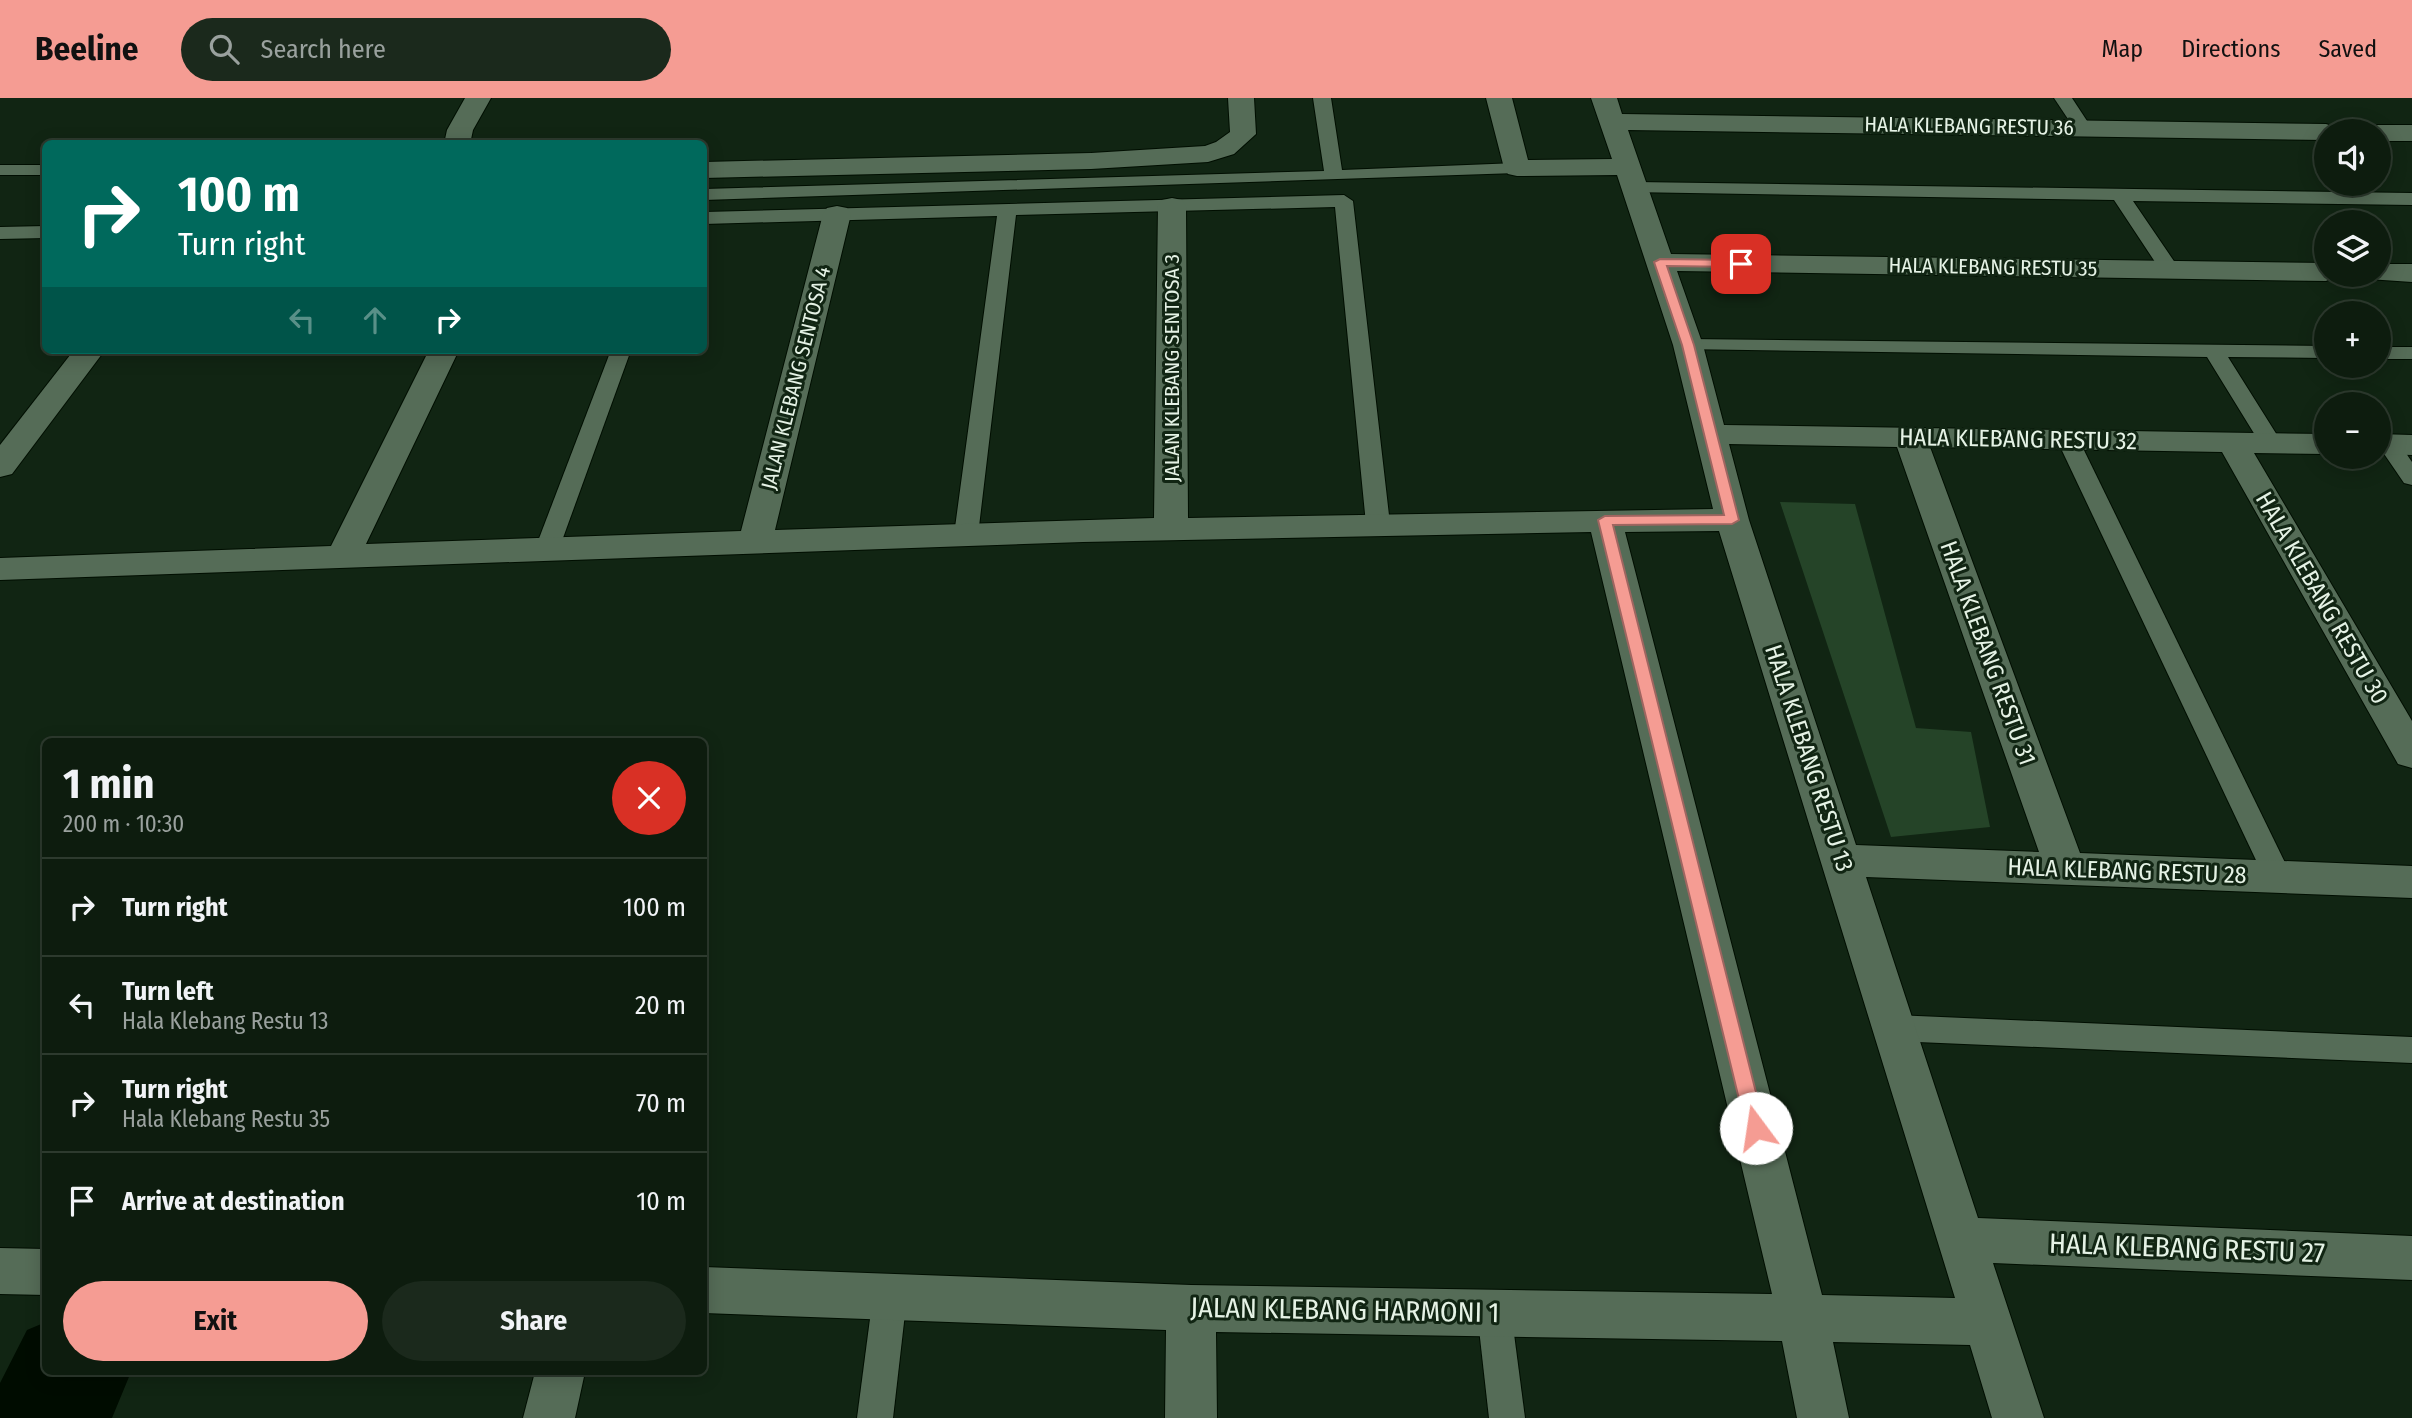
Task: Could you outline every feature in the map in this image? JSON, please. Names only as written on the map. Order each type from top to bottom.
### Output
[{"type":"street","points":[[458,140],[478,98]]},
{"type":"street","points":[[707,170],[1091,161],[1208,154],[1225,148],[1243,134],[1241,98]]},
{"type":"street","points":[[1499,98],[1517,168],[1630,177]]},
{"type":"street","name":"HALA KLEBANG RESTU 36","points":[[1608,110],[2082,127],[2314,132]]},
{"type":"street","name":"HALA KLEBANG RESTU 13","points":[[1608,110],[1688,345],[1732,520],[2018,1418]]},
{"type":"street","points":[[2391,133],[2412,133]]},
{"type":"street","name":"JALAN KLEBANG SENTOSA 3","points":[[1171,530],[1172,206]]},
{"type":"street","name":"JALAN KLEBANG SENTOSA 4","points":[[755,542],[837,214]]},
{"type":"street","name":"HALA KLEBANG RESTU 35","points":[[1660,262],[2314,272]]},
{"type":"street","points":[[2391,273],[2412,273]]},
{"type":"street","points":[[0,467],[87,354]]},
{"type":"street","points":[[343,557],[442,354]]},
{"type":"street","name":"HALA KLEBANG RESTU 32","points":[[1710,434],[2314,444]]},
{"type":"street","name":"HALA KLEBANG RESTU 31","points":[[1910,437],[2065,868]]},
{"type":"street","name":"HALA KLEBANG RESTU 30","points":[[2232,442],[2412,754]]},
{"type":"street","points":[[1605,520],[1803,1318],[1823,1418]]},
{"type":"street","points":[[0,569],[966,535],[1378,524],[1732,520]]},
{"type":"street","name":"HALA KLEBANG RESTU 28","points":[[1842,860],[2412,882]]},
{"type":"street","name":"HALA KLEBANG RESTU 27","points":[[1961,1238],[2412,1258]]},
{"type":"street","points":[[0,1271],[42,1272]]},
{"type":"street","name":"JALAN KLEBANG HARMONI 1","points":[[707,1290],[1192,1308],[1494,1311],[1987,1322]]},
{"type":"street","points":[[1191,1418],[1192,1308]]},
{"type":"street","points":[[549,1418],[559,1375]]},
{"type":"lane","points":[[1321,98],[1334,176]]},
{"type":"lane","points":[[2063,98],[2082,127]]},
{"type":"lane","points":[[707,195],[1517,168]]},
{"type":"lane","points":[[0,170],[42,170]]},
{"type":"lane","points":[[1630,177],[2120,195],[2412,199]]},
{"type":"lane","points":[[2120,195],[2170,270]]},
{"type":"lane","points":[[707,218],[1344,201],[1378,524]]},
{"type":"lane","points":[[966,535],[1007,210]]},
{"type":"lane","points":[[0,252],[9,233],[42,232]]},
{"type":"lane","points":[[1688,345],[2314,352]]},
{"type":"lane","points":[[2214,351],[2271,443]]},
{"type":"lane","points":[[2391,353],[2412,353]]},
{"type":"lane","points":[[547,549],[620,354]]},
{"type":"lane","points":[[2068,440],[2278,877]]},
{"type":"lane","points":[[2393,445],[2412,478]]},
{"type":"lane","points":[[1894,1028],[2412,1050]]},
{"type":"lane","points":[[875,1418],[890,1296]]},
{"type":"lane","points":[[1494,1311],[1507,1418]]},
{"type":"green space","points":[[1780,502],[1855,504],[1916,728],[1971,732],[1990,827],[1891,837]]},
{"type":"waterway","points":[[48,1418],[69,1375]]},
{"type":"route","points":[[1741,264],[1660,262],[1688,345],[1732,520],[1605,520],[1756,1128]]}]
